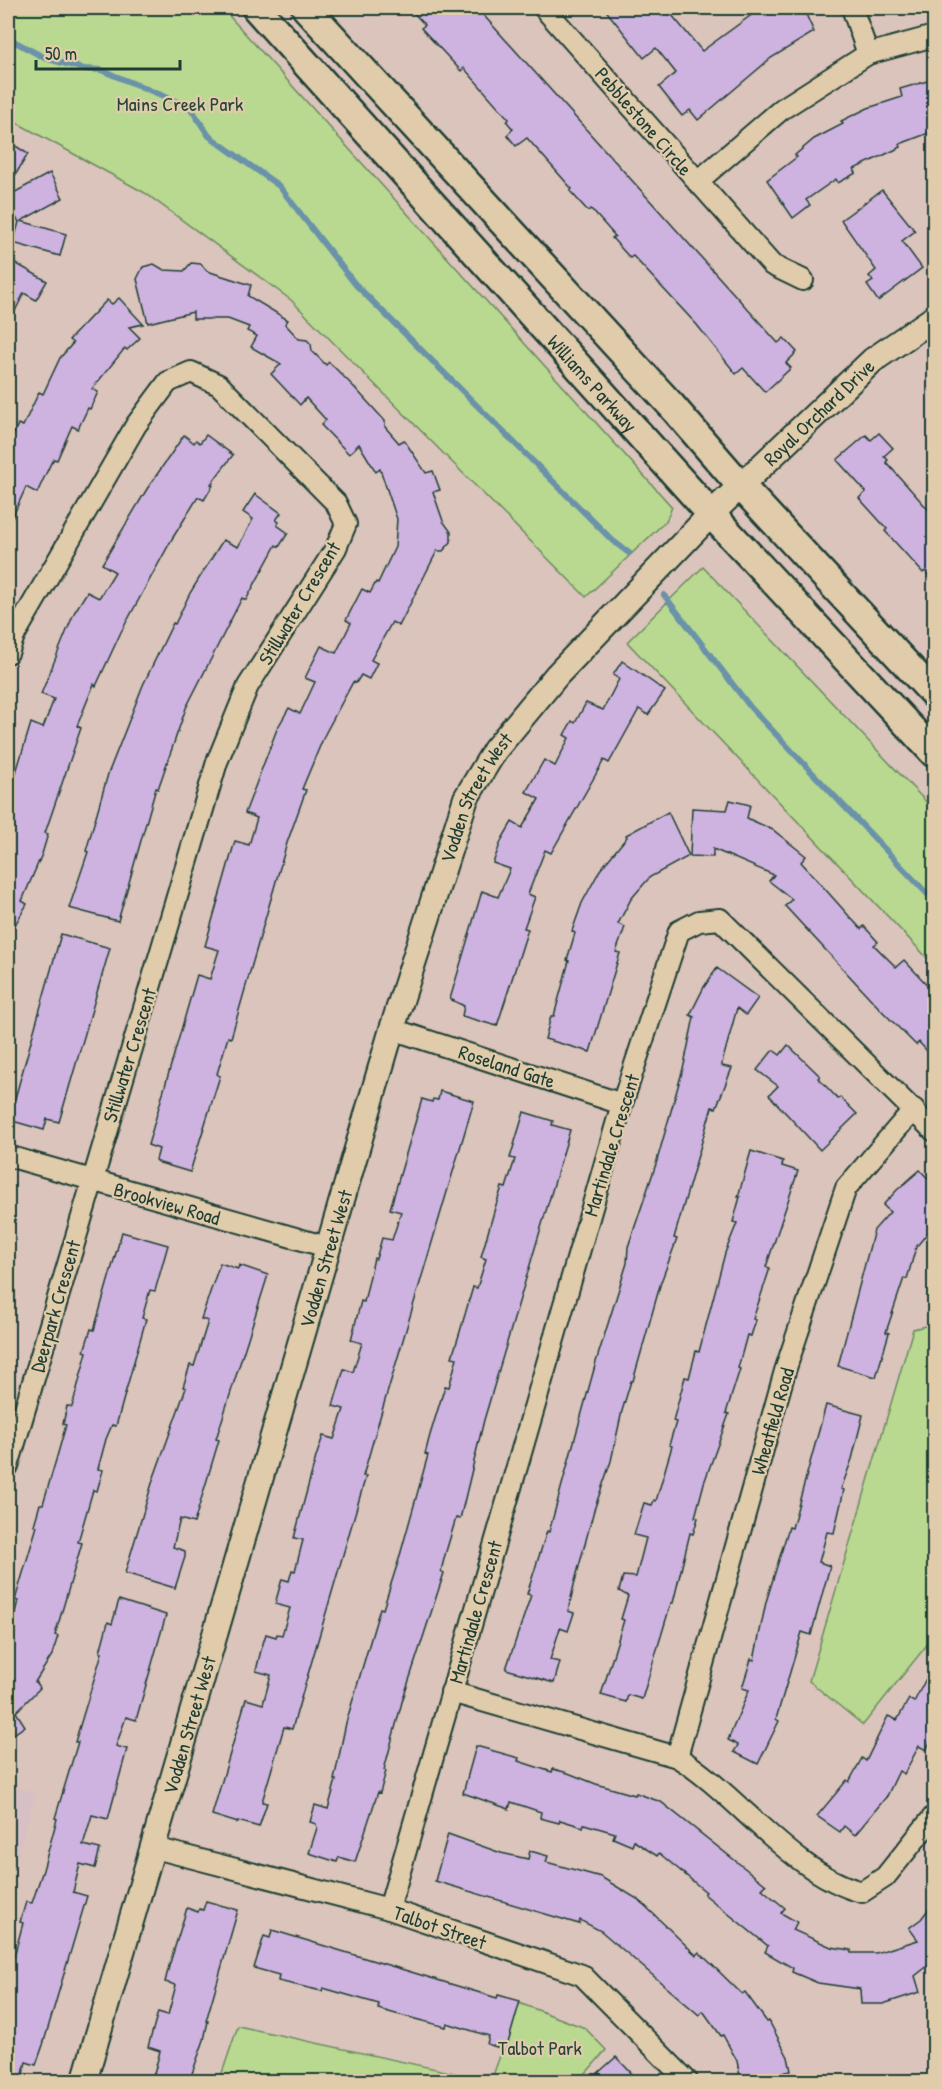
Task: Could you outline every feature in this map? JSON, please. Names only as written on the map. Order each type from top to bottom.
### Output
[{"type":"main road","name":"Williams Parkway","points":[[256,8],[711,514],[934,753]]},
{"type":"main road","name":"Williams Parkway","points":[[306,8],[671,405],[741,486],[934,694]]},
{"type":"street","name":"Pebblestone Circle","points":[[544,8],[697,182],[782,109],[868,54],[934,36]]},
{"type":"street","points":[[852,8],[868,54]]},
{"type":"street","points":[[697,182],[772,265],[803,280]]},
{"type":"street","name":"Royal Orchard Drive","points":[[711,514],[873,360],[934,318]]},
{"type":"street","name":"Stillwater Crescent","points":[[10,640],[136,425],[168,382],[191,372],[219,385],[336,502],[346,524],[336,548],[248,686],[217,762],[92,1181]]},
{"type":"street","name":"Vodden Street West","points":[[84,2082],[327,1247],[392,1029],[466,798],[495,750],[558,675],[711,514]]},
{"type":"street","name":"Martindale Crescent","points":[[389,1909],[622,1104],[679,931],[699,921],[720,919],[934,1131]]},
{"type":"street","name":"Roseland Gate","points":[[392,1029],[622,1104]]},
{"type":"street","name":"Wheatfield Road","points":[[677,1757],[785,1371],[846,1188],[914,1109]]},
{"type":"street","name":"Brookview Road","points":[[8,1156],[327,1247]]},
{"type":"street","name":"Deerpark Crescent","points":[[8,1466],[92,1181]]},
{"type":"street","name":"Martindale Crescent","points":[[451,1692],[677,1757],[693,1767],[760,1827],[837,1886],[862,1892],[885,1877],[934,1816]]},
{"type":"street","name":"Talbot Street","points":[[152,1847],[389,1909],[582,1975],[688,2082]]},
{"type":"shaded area","points":[[8,1785],[35,1793],[8,1885]]},
{"type":"green space","name":"Mains Creek Park","points":[[8,8],[222,8],[672,507],[666,521],[586,597],[291,300],[145,193],[8,118]]},
{"type":"green space","points":[[703,567],[934,810],[934,965],[627,642]]},
{"type":"green space","points":[[934,1324],[934,1636],[863,1725],[809,1681],[913,1329]]},
{"type":"green space","name":"Talbot Park","points":[[519,2003],[585,2028],[606,2050],[579,2081],[219,2082],[238,2026],[491,2081]]},
{"type":"building","points":[[409,8],[477,8],[778,343],[784,338],[797,352],[786,363],[791,368],[765,392],[743,368],[736,374],[697,325],[633,256],[630,258],[612,238],[615,236],[591,209],[588,211],[570,191],[572,189],[527,138],[516,146],[507,135],[513,129],[507,122],[509,119],[464,68],[461,71],[421,28],[425,25]]},
{"type":"building","points":[[604,8],[666,8],[702,51],[761,8],[803,8],[814,32],[771,58],[698,120],[690,110],[682,116],[659,87],[676,73],[656,48],[644,58]]},
{"type":"building","points":[[934,79],[934,131],[900,144],[901,147],[854,169],[856,173],[838,183],[836,179],[806,200],[810,205],[793,218],[767,180],[797,157],[795,155],[814,139],[843,124],[841,121],[868,108],[902,97],[900,89]]},
{"type":"building","points":[[8,141],[28,154],[8,187]]},
{"type":"building","points":[[50,173],[63,198],[21,221],[66,234],[60,256],[13,243],[19,222],[8,205],[8,196]]},
{"type":"building","points":[[882,190],[915,231],[902,241],[922,268],[878,301],[867,285],[873,281],[869,276],[876,270],[841,220]]},
{"type":"building","points":[[8,259],[47,281],[36,300],[24,293],[8,325]]},
{"type":"building","points":[[191,263],[201,264],[207,271],[251,285],[248,296],[288,320],[285,324],[299,339],[307,340],[311,344],[312,351],[326,365],[329,362],[355,388],[385,421],[385,427],[399,443],[404,440],[426,473],[433,471],[440,490],[433,492],[443,521],[451,532],[451,542],[443,551],[437,551],[399,626],[392,622],[371,660],[377,663],[369,679],[361,675],[356,683],[353,682],[325,734],[302,789],[306,790],[287,843],[231,1038],[228,1037],[217,1074],[220,1076],[190,1172],[160,1163],[156,1160],[159,1149],[148,1145],[197,975],[210,979],[219,950],[205,946],[235,841],[249,845],[257,818],[245,813],[277,729],[289,708],[300,714],[315,682],[305,678],[321,646],[336,653],[351,623],[346,620],[362,589],[370,593],[376,582],[378,583],[395,547],[397,519],[380,469],[376,472],[359,444],[349,454],[321,425],[326,420],[306,398],[300,405],[271,374],[281,364],[251,347],[257,336],[247,331],[249,327],[228,319],[193,319],[193,312],[148,323],[137,279],[143,267],[154,264],[164,270],[184,271]]},
{"type":"building","points":[[119,298],[143,324],[129,327],[140,338],[127,350],[125,348],[92,389],[98,392],[78,429],[72,426],[57,460],[54,459],[51,463],[37,493],[26,487],[8,527],[8,448],[18,424],[23,426],[39,392],[43,394],[60,358],[73,343],[69,340],[107,300],[112,304]]},
{"type":"building","points":[[879,433],[893,448],[884,456],[888,460],[886,462],[934,516],[934,581],[925,571],[923,573],[885,531],[887,529],[859,498],[866,492],[837,460],[866,435],[871,440]]},
{"type":"building","points":[[184,435],[194,443],[196,440],[200,443],[206,435],[233,455],[211,484],[213,485],[204,500],[198,497],[172,539],[121,632],[96,686],[94,684],[77,726],[81,728],[45,833],[48,834],[42,854],[22,901],[27,904],[8,937],[8,788],[11,789],[31,723],[43,728],[54,699],[41,694],[74,613],[87,592],[99,598],[115,572],[102,564],[147,489]]},
{"type":"building","points":[[255,494],[281,513],[276,520],[279,522],[277,525],[288,533],[279,547],[276,545],[246,600],[242,598],[186,708],[158,789],[156,788],[118,921],[69,908],[88,852],[86,851],[108,774],[143,685],[173,623],[175,624],[190,593],[223,540],[238,547],[253,519],[243,512]]},
{"type":"building","points":[[622,661],[665,691],[648,715],[639,709],[609,763],[604,760],[551,853],[545,850],[528,894],[535,897],[524,928],[528,929],[497,1026],[462,1016],[464,1006],[450,999],[482,891],[498,897],[510,869],[493,863],[502,839],[512,822],[522,828],[539,799],[526,792],[544,760],[555,766],[569,738],[564,735],[572,721],[575,723],[586,703],[603,710],[619,679],[613,675]]},
{"type":"building","points":[[730,800],[750,805],[747,818],[773,830],[806,856],[801,862],[861,929],[864,926],[878,942],[874,945],[896,967],[904,960],[934,992],[934,1059],[919,1042],[916,1045],[881,1010],[785,906],[792,899],[769,881],[774,875],[713,849],[713,857],[690,856],[692,808],[727,810]]},
{"type":"building","points":[[668,812],[689,856],[650,877],[631,899],[618,924],[625,927],[616,952],[620,953],[590,1052],[545,1039],[551,1016],[554,1016],[569,961],[567,960],[575,933],[572,931],[582,903],[600,870],[627,837],[626,835]]},
{"type":"building","points":[[61,934],[110,948],[59,1122],[47,1119],[44,1130],[9,1120]]},
{"type":"building","points":[[717,968],[758,998],[746,1015],[737,1008],[722,1063],[722,1066],[732,1068],[716,1108],[712,1107],[674,1238],[677,1239],[661,1282],[633,1381],[631,1381],[622,1411],[611,1461],[594,1510],[574,1585],[568,1611],[574,1613],[568,1631],[560,1628],[550,1660],[560,1662],[554,1683],[506,1669],[531,1595],[527,1594],[547,1531],[549,1532],[596,1362],[627,1263],[628,1247],[656,1164],[684,1065],[694,1017],[690,1015],[704,987]]},
{"type":"building","points":[[788,1045],[820,1076],[818,1078],[838,1099],[840,1097],[857,1114],[820,1150],[769,1095],[778,1086],[757,1070],[773,1050],[780,1055]]},
{"type":"building","points":[[440,1091],[474,1101],[378,1424],[363,1476],[366,1476],[292,1729],[284,1727],[262,1802],[267,1803],[259,1827],[238,1821],[238,1823],[212,1815],[246,1699],[263,1704],[271,1675],[256,1671],[261,1650],[266,1634],[276,1637],[277,1634],[282,1635],[290,1608],[275,1604],[282,1579],[289,1581],[292,1570],[295,1571],[303,1540],[294,1538],[323,1436],[334,1439],[344,1409],[333,1406],[344,1369],[353,1372],[362,1343],[351,1340],[361,1301],[364,1302],[374,1258],[376,1259],[382,1238],[392,1240],[401,1212],[390,1209],[422,1099],[432,1102],[433,1099],[438,1100]]},
{"type":"building","points":[[524,1112],[553,1121],[552,1125],[570,1130],[484,1420],[460,1519],[456,1518],[441,1571],[444,1573],[402,1702],[380,1793],[378,1792],[355,1862],[339,1857],[337,1862],[309,1853],[317,1828],[316,1824],[310,1822],[315,1805],[328,1809],[336,1780],[334,1780],[346,1723],[380,1608],[383,1609],[399,1559],[428,1455],[425,1454],[430,1435],[445,1386],[449,1387],[457,1358],[452,1357],[473,1287],[477,1288],[486,1259],[481,1257],[495,1208],[502,1187],[506,1188],[515,1159],[510,1158]]},
{"type":"building","points":[[751,1151],[783,1161],[782,1166],[798,1171],[766,1267],[770,1268],[753,1319],[756,1320],[751,1336],[747,1335],[738,1368],[740,1369],[726,1413],[729,1414],[704,1483],[695,1517],[698,1518],[693,1534],[690,1533],[673,1603],[671,1603],[642,1699],[628,1695],[626,1702],[601,1695],[624,1620],[621,1619],[628,1596],[619,1591],[623,1576],[636,1577],[646,1538],[634,1535],[644,1503],[652,1505],[654,1500],[656,1501],[672,1446],[669,1445],[676,1422],[673,1421],[685,1377],[689,1378],[696,1351],[699,1352],[725,1253],[737,1223],[733,1222]]},
{"type":"building","points":[[920,1170],[934,1185],[934,1225],[916,1247],[907,1279],[904,1278],[886,1332],[889,1333],[876,1377],[838,1366],[874,1230],[890,1212],[883,1205]]},
{"type":"building","points":[[122,1232],[168,1245],[155,1291],[150,1290],[142,1318],[146,1319],[116,1426],[112,1425],[106,1439],[98,1469],[103,1470],[97,1491],[93,1490],[78,1542],[82,1543],[55,1635],[58,1636],[52,1655],[35,1682],[40,1688],[16,1712],[25,1726],[8,1738],[8,1640],[18,1601],[15,1600],[37,1526],[34,1525],[40,1504],[43,1504],[66,1425],[63,1424],[67,1406],[72,1407],[87,1352],[84,1351],[91,1329],[94,1330]]},
{"type":"building","points":[[220,1263],[238,1269],[239,1265],[268,1275],[216,1439],[219,1440],[194,1523],[180,1519],[173,1547],[185,1551],[185,1557],[175,1588],[125,1573],[153,1480],[186,1388],[183,1387],[190,1365],[194,1366],[208,1321],[201,1319]]},
{"type":"building","points":[[826,1405],[863,1415],[852,1459],[841,1489],[844,1490],[834,1533],[827,1532],[819,1562],[830,1566],[811,1635],[802,1632],[776,1719],[779,1721],[758,1764],[734,1752],[738,1745],[728,1740],[749,1690],[742,1688],[751,1659],[754,1660],[766,1602],[789,1527],[792,1528]]},
{"type":"building","points":[[119,1600],[166,1615],[136,1720],[126,1717],[116,1746],[127,1749],[108,1819],[92,1815],[83,1845],[100,1849],[95,1868],[80,1864],[73,1892],[87,1896],[43,2045],[36,2065],[26,2062],[21,2082],[8,2082],[8,1979],[23,1923],[20,1922],[26,1902],[32,1903],[43,1870],[57,1819],[55,1818],[78,1742],[75,1742],[102,1653],[100,1652],[108,1622],[112,1624]]},
{"type":"building","points":[[934,1663],[934,1734],[926,1750],[919,1746],[904,1774],[899,1771],[887,1796],[855,1835],[844,1826],[840,1832],[817,1816],[847,1780],[849,1782],[862,1758],[866,1761],[888,1716],[897,1720],[909,1699],[914,1702]]},
{"type":"building","points":[[476,1746],[519,1758],[518,1761],[552,1772],[553,1769],[568,1773],[596,1784],[635,1795],[636,1793],[661,1802],[766,1885],[762,1889],[785,1908],[781,1913],[797,1922],[793,1930],[831,1947],[851,1950],[851,1953],[876,1953],[918,1940],[909,1928],[921,1919],[934,1902],[934,1961],[915,1976],[920,1992],[883,2004],[861,2004],[860,1989],[818,1983],[792,1972],[793,1968],[765,1952],[768,1946],[704,1894],[706,1892],[659,1853],[657,1856],[634,1841],[632,1846],[613,1838],[615,1833],[584,1824],[583,1827],[560,1820],[559,1823],[540,1818],[541,1812],[511,1802],[509,1809],[463,1793]]},
{"type":"building","points":[[448,1834],[501,1853],[528,1859],[530,1851],[548,1856],[546,1862],[601,1877],[639,1900],[696,1955],[699,1952],[742,1994],[745,1992],[767,2022],[769,2021],[788,2057],[791,2071],[741,2082],[737,2061],[723,2035],[721,2036],[703,2011],[699,2015],[601,1931],[580,1920],[579,1924],[435,1881]]},
{"type":"building","points":[[206,1901],[238,1910],[206,2021],[208,2021],[204,2040],[189,2082],[152,2082],[160,2051],[148,2047],[158,2012],[168,2015],[176,1985],[165,1982],[169,1966],[187,1908],[198,1912],[199,1909],[203,1910]]},
{"type":"building","points":[[272,1930],[497,1998],[498,1995],[520,2001],[506,2050],[487,2044],[489,2036],[447,2023],[446,2027],[378,2009],[379,2004],[323,1988],[322,1991],[278,1981],[279,1975],[254,1968],[264,1936],[270,1938]]},
{"type":"building","points":[[616,2057],[640,2082],[606,2082],[598,2073]]},
{"type":"waterway","points":[[8,38],[45,58],[84,69],[101,70],[190,107],[209,136],[279,186],[355,284],[613,541],[629,553]]},
{"type":"waterway","points":[[664,595],[751,708],[934,901]]}]
